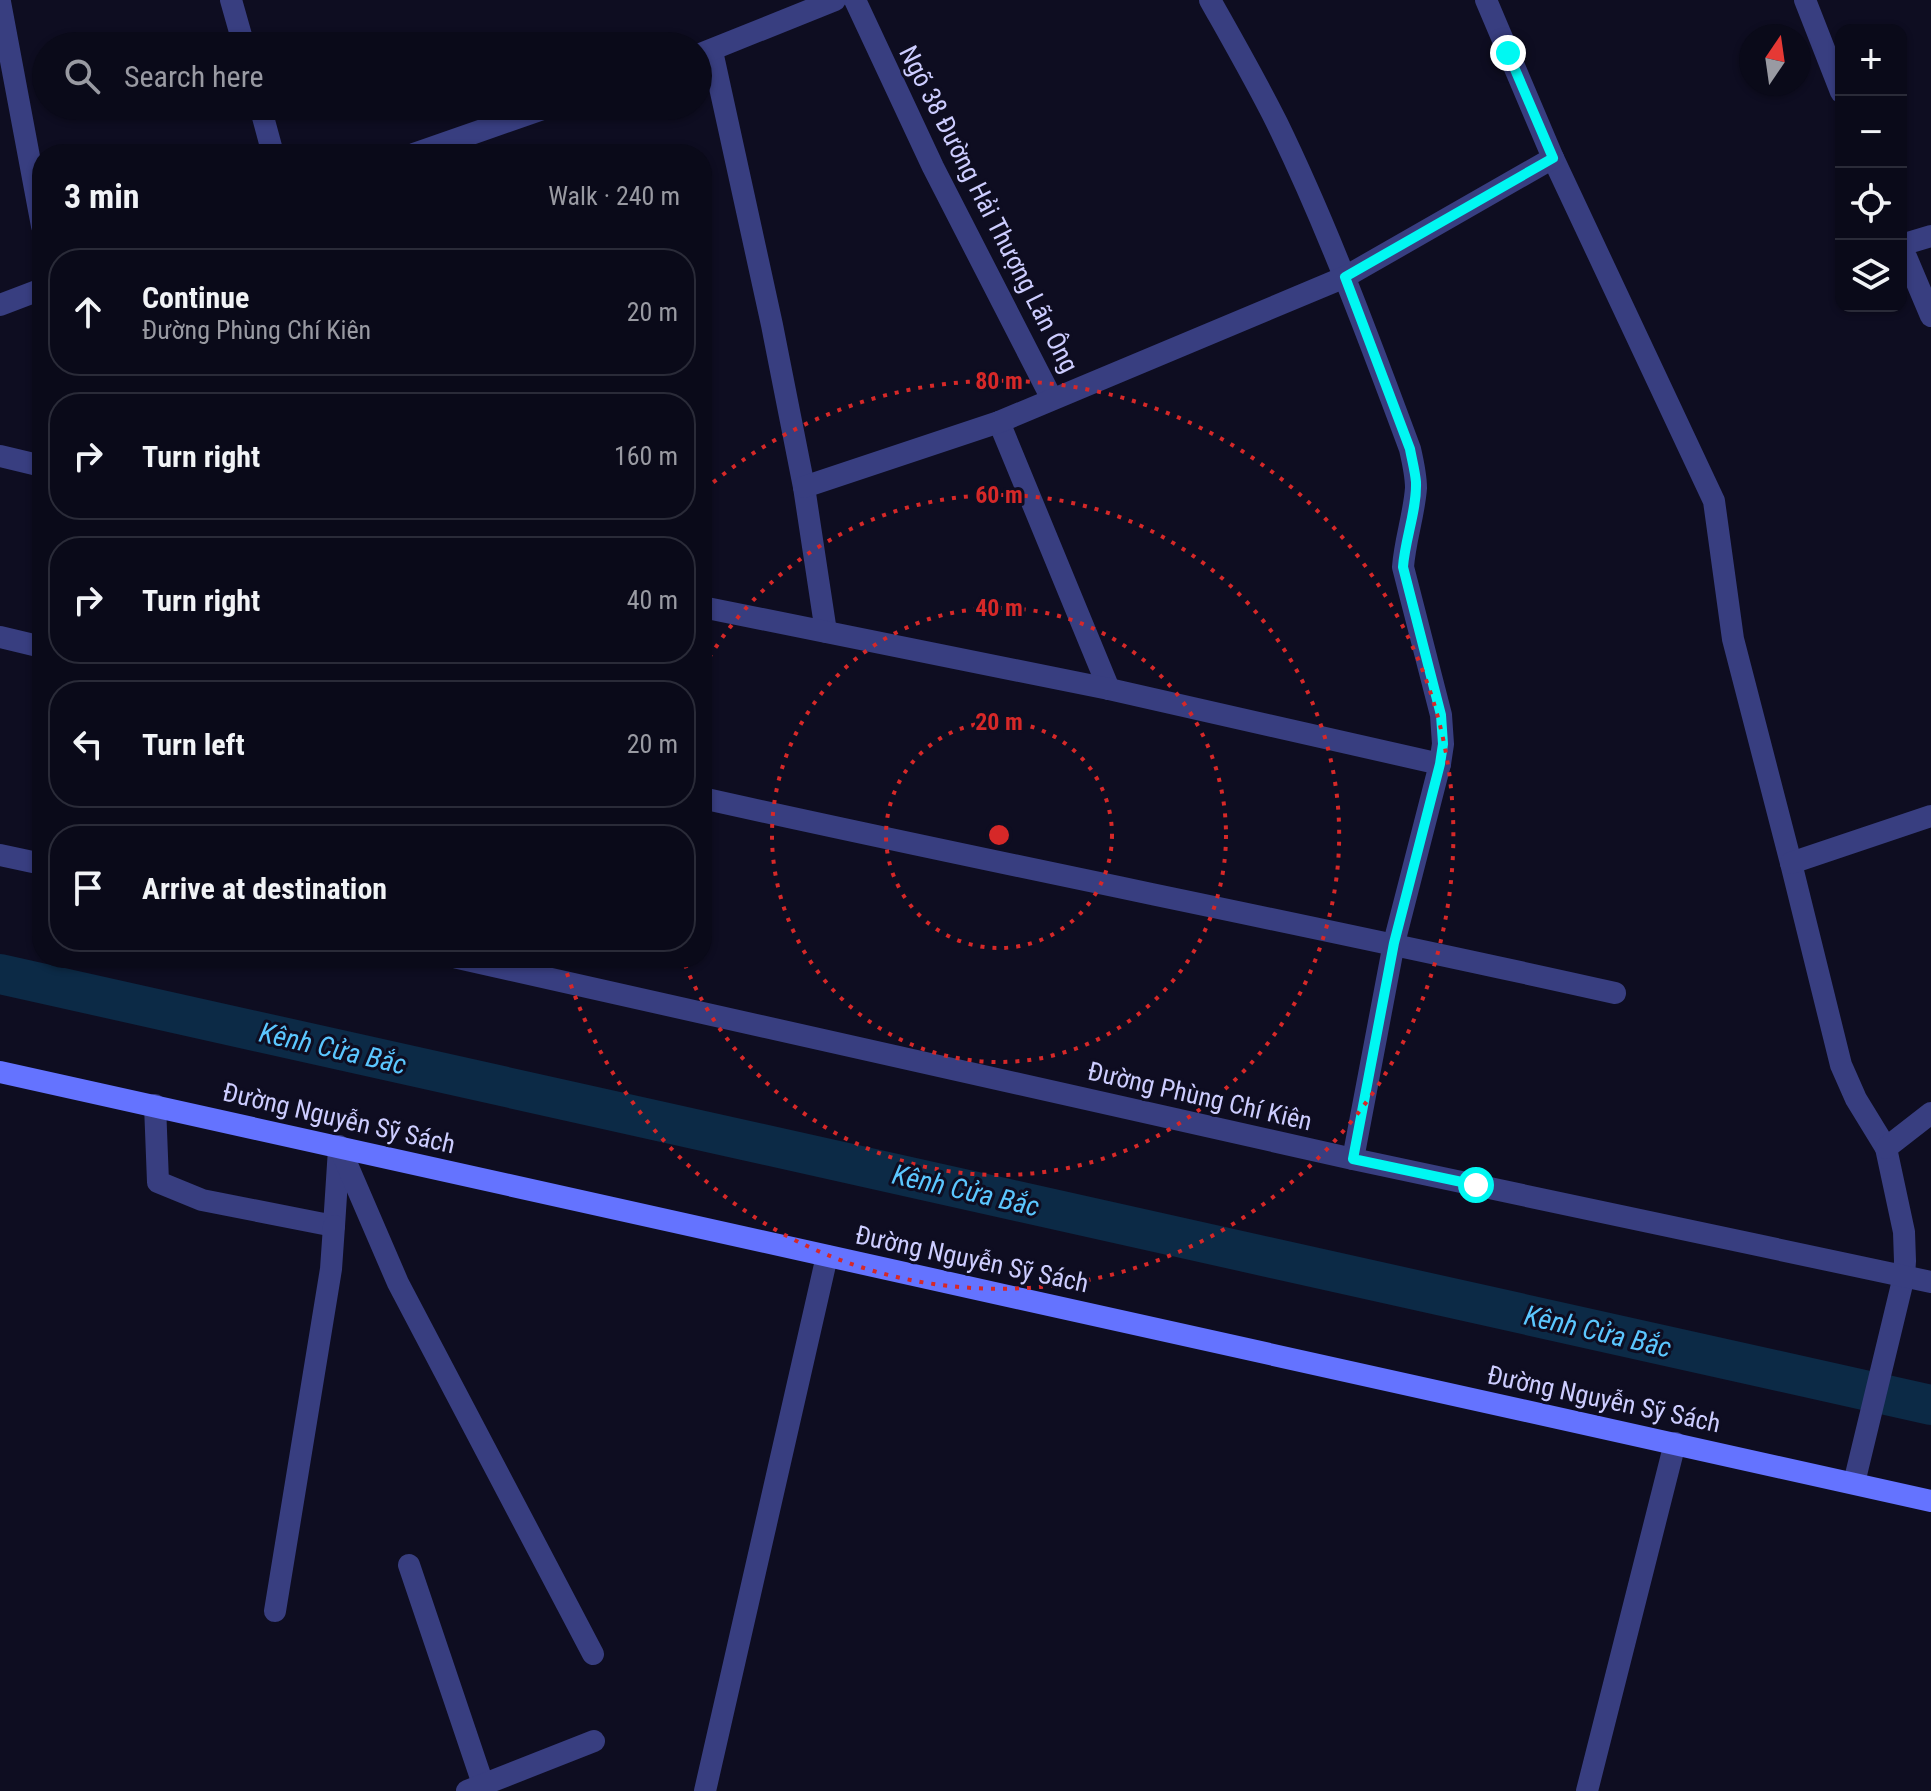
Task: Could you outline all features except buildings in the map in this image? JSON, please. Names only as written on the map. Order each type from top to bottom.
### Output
[{"type":"main road","name":"Đường Nguyễn Sỹ Sách","points":[[0,1072],[1931,1501]]},
{"type":"street","points":[[231,0],[240,32]]},
{"type":"street","name":"Ngõ 38 Đường Hải Thượng Lãn Ông","points":[[855,0],[933,167],[1052,399]]},
{"type":"street","points":[[1210,0],[1278,125],[1345,277],[1414,467],[1414,503],[1403,567],[1441,715],[1443,744],[1394,943],[1353,1159]]},
{"type":"street","points":[[1486,0],[1553,158],[1714,501],[1733,639],[1841,1065],[1856,1099],[1886,1148],[1904,1232],[1904,1276],[1854,1483]]},
{"type":"street","points":[[1805,0],[1835,77]]},
{"type":"street","points":[[0,2],[32,173]]},
{"type":"street","points":[[712,50],[822,2]]},
{"type":"street","points":[[712,81],[772,325],[804,487],[826,632]]},
{"type":"street","points":[[264,120],[270,144]]},
{"type":"street","points":[[463,144],[519,120]]},
{"type":"street","points":[[804,487],[999,422],[1345,277],[1553,158]]},
{"type":"street","points":[[1931,236],[1901,245],[1931,316]]},
{"type":"street","points":[[0,305],[32,293]]},
{"type":"street","points":[[999,422],[1109,689]]},
{"type":"street","points":[[0,456],[32,464]]},
{"type":"street","points":[[712,609],[1109,689],[1440,764]]},
{"type":"street","points":[[0,637],[32,645]]},
{"type":"street","points":[[712,800],[1394,943],[1615,993]]},
{"type":"street","points":[[1791,863],[1931,816]]},
{"type":"street","points":[[0,855],[32,862]]},
{"type":"street","name":"Đường Phùng Chí Kiên","points":[[503,968],[1353,1159],[1931,1282]]},
{"type":"street","points":[[155,1105],[158,1182],[202,1200],[334,1226]]},
{"type":"street","points":[[1886,1148],[1931,1113]]},
{"type":"street","points":[[275,1611],[331,1269],[339,1146]]},
{"type":"street","points":[[339,1146],[398,1283],[593,1654]]},
{"type":"street","points":[[705,1791],[827,1256]]},
{"type":"street","points":[[1587,1791],[1675,1443]]},
{"type":"street","points":[[409,1565],[475,1788],[594,1741]]},
{"type":"waterway","name":"Kênh Cửa Bắc","points":[[0,974],[1931,1405]]},
{"type":"route","points":[[1476,1185],[1353,1159],[1394,943],[1443,744],[1441,715],[1403,567],[1414,503],[1414,467],[1345,277],[1553,158],[1508,53]]}]
